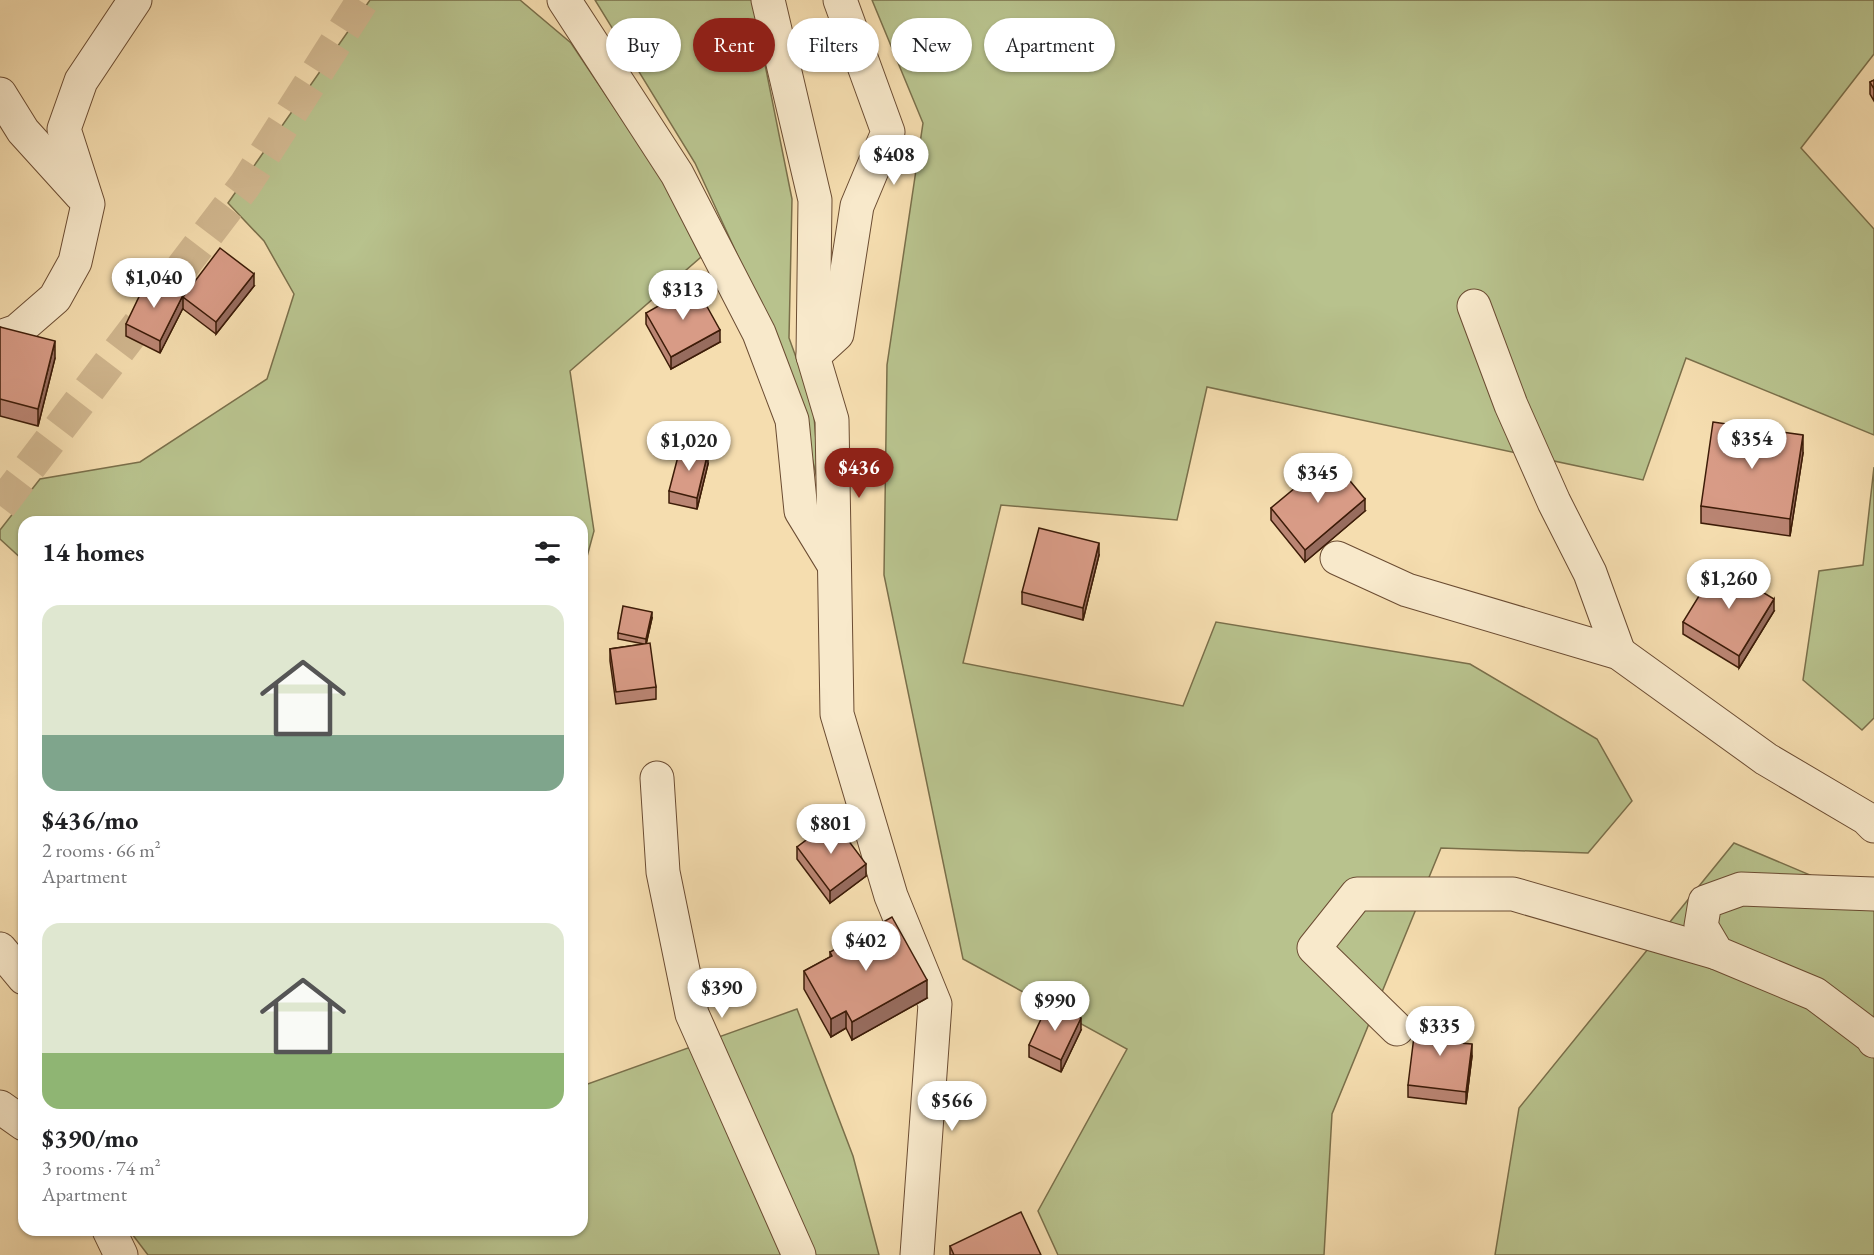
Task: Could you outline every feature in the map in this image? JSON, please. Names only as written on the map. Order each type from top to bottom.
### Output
[{"type":"street","points":[[0,337],[17,331],[55,298],[75,262],[88,204],[64,129],[81,81],[135,0]]},
{"type":"street","points":[[564,0],[677,174],[759,333],[792,420],[801,511],[835,567]]},
{"type":"street","points":[[768,0],[815,200],[813,356],[832,420],[837,714],[891,896],[935,1005],[917,1255]]},
{"type":"street","points":[[813,356],[837,334],[857,207],[888,132],[840,0]]},
{"type":"street","points":[[0,94],[23,131],[88,204]]},
{"type":"street","points":[[1474,306],[1521,427],[1554,502],[1590,573],[1619,653]]},
{"type":"street","points":[[1337,558],[1407,590],[1619,653],[1766,759],[1866,818],[1874,826]]},
{"type":"street","points":[[657,778],[663,872],[692,1014],[799,1255]]},
{"type":"street","points":[[1717,953],[1701,926],[1705,903],[1741,889],[1874,894]]},
{"type":"street","points":[[1397,1029],[1314,948],[1357,894],[1513,894],[1717,953],[1815,994],[1872,1037],[1874,1041]]},
{"type":"street","points":[[0,949],[18,971]]},
{"type":"street","points":[[0,1107],[18,1120]]},
{"type":"street","points":[[112,1236],[122,1255]]},
{"type":"green space","points":[[370,0],[520,0],[571,43],[662,179],[701,257],[570,371],[594,531],[588,553],[588,516],[18,516],[18,556],[0,539],[0,530],[40,479],[140,462],[267,379],[294,294],[264,241],[228,203]]},
{"type":"green space","points":[[595,0],[752,0],[756,18],[693,18],[693,72],[766,72],[792,199],[789,338],[813,404],[820,490],[800,410],[772,330],[695,163],[639,72],[681,72],[681,18],[606,18]]},
{"type":"green space","points":[[872,0],[1874,0],[1874,54],[1801,148],[1874,229],[1874,435],[1686,358],[1643,480],[1207,387],[1177,520],[1001,505],[963,663],[1183,706],[1216,622],[1470,664],[1597,739],[1632,801],[1588,853],[1441,848],[1332,1114],[1324,1255],[1058,1255],[1038,1211],[1127,1049],[963,959],[884,575],[887,365],[923,123],[902,72],[972,72],[972,18],[891,18],[891,46]]},
{"type":"green space","points":[[1874,467],[1874,718],[1862,730],[1803,680],[1819,571],[1863,565]]},
{"type":"green space","points":[[1734,843],[1874,902],[1874,1255],[1495,1255],[1519,1108]]},
{"type":"green space","points":[[797,1009],[853,1156],[879,1255],[148,1255],[134,1236],[588,1236],[588,1084]]},
{"type":"building","points":[[220,248],[254,274],[216,322],[183,297]]},
{"type":"building","points":[[148,278],[183,295],[160,341],[126,324]]},
{"type":"building","points":[[695,285],[720,330],[671,357],[646,313]]},
{"type":"building","points":[[0,327],[55,341],[38,409],[0,399]]},
{"type":"building","points":[[1713,422],[1803,435],[1790,519],[1701,506]]},
{"type":"building","points":[[681,445],[708,452],[697,498],[669,491]]},
{"type":"building","points":[[1331,458],[1365,499],[1305,550],[1271,508]]},
{"type":"building","points":[[1039,528],[1099,543],[1083,608],[1022,592]]},
{"type":"building","points":[[1718,565],[1774,599],[1739,656],[1683,622]]},
{"type":"building","points":[[623,606],[652,612],[646,639],[618,633]]},
{"type":"building","points":[[650,643],[656,687],[616,692],[610,649]]},
{"type":"building","points":[[833,820],[866,864],[830,891],[797,847]]},
{"type":"building","points":[[892,917],[927,980],[852,1022],[846,1011],[831,1019],[804,971],[832,956],[830,952]]},
{"type":"building","points":[[1048,1004],[1081,1018],[1061,1060],[1029,1045]]},
{"type":"building","points":[[1416,1020],[1462,1026],[1460,1043],[1472,1044],[1466,1092],[1408,1085]]},
{"type":"building","points":[[1021,1212],[1041,1255],[954,1255],[950,1246]]},
{"type":"tunnel","points":[[0,506],[245,185],[363,0]]}]
